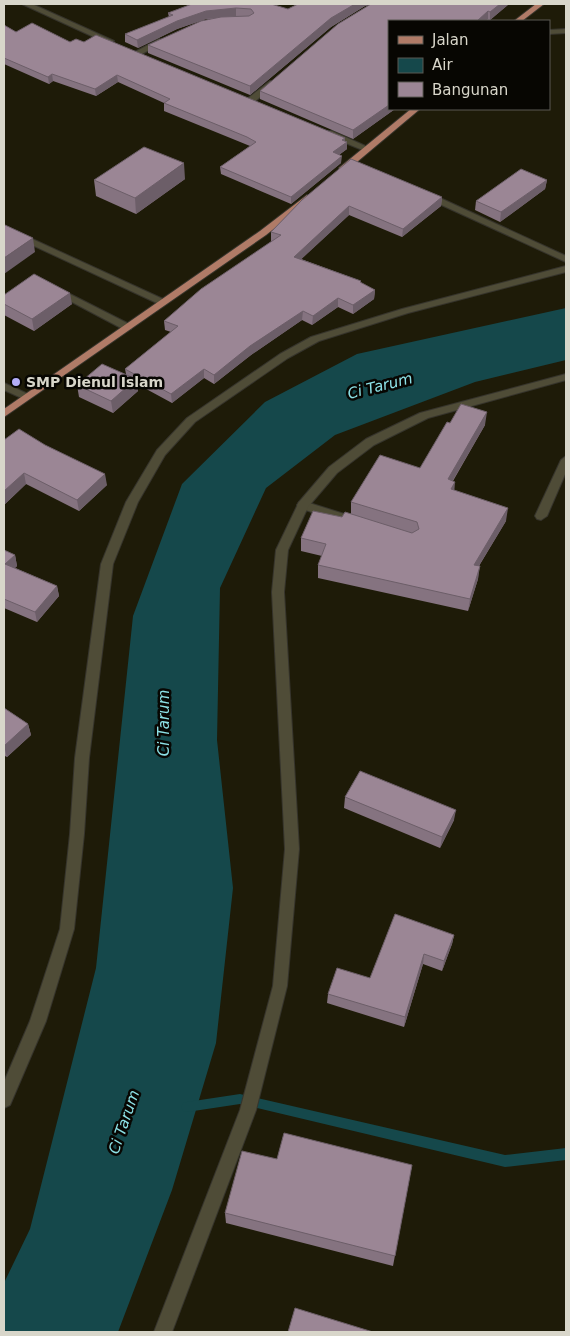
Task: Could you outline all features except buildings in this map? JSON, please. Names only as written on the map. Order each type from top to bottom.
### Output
[{"type":"main road","points":[[519,20],[540,4]]},
{"type":"main road","points":[[336,175],[355,165],[368,149],[415,110]]},
{"type":"main road","points":[[4,414],[263,233],[314,192]]},
{"type":"street","points":[[26,4],[120,45]]},
{"type":"street","points":[[550,32],[566,31]]},
{"type":"street","points":[[137,53],[168,39]]},
{"type":"street","points":[[128,49],[146,56]]},
{"type":"street","points":[[242,97],[254,102],[278,80]]},
{"type":"street","points":[[316,128],[368,149]]},
{"type":"street","points":[[414,189],[459,208],[566,259]]},
{"type":"street","points":[[4,229],[162,302]]},
{"type":"street","points":[[4,1100],[38,1020],[67,930],[77,834],[82,758],[107,564],[132,502],[161,453],[191,420],[284,356],[315,339],[405,310],[566,270]]},
{"type":"street","points":[[43,283],[126,327]]},
{"type":"street","points":[[163,1332],[248,1110],[280,986],[292,849],[278,592],[282,550],[303,505],[333,470],[370,442],[424,415],[566,377]]},
{"type":"street","points":[[4,386],[26,398]]},
{"type":"street","points":[[541,516],[566,460]]},
{"type":"street","points":[[303,505],[366,525]]},
{"type":"water","name":"Ci Tarum","points":[[566,308],[566,360],[475,382],[335,435],[266,488],[220,588],[217,740],[233,888],[216,1043],[172,1190],[118,1332],[4,1332],[4,1283],[30,1229],[96,968],[133,616],[182,484],[265,402],[357,354]]},
{"type":"waterway","points":[[187,1107],[240,1099],[505,1161],[566,1154]]},
{"type":"place","name":"SMP Dienul Islam","points":[[16,382]]}]
